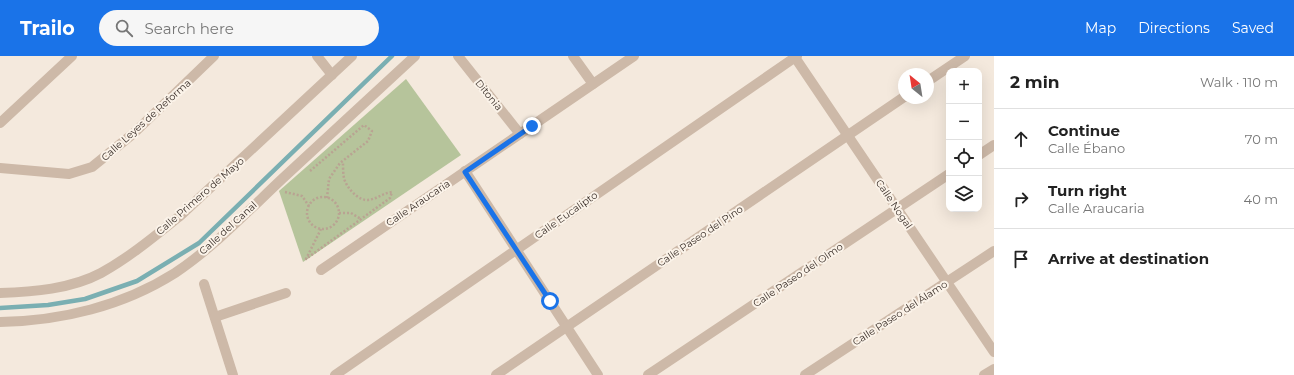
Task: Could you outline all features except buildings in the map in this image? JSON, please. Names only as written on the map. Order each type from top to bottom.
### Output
[{"type":"street","points":[[0,123],[72,56]]},
{"type":"street","name":"Calle Leyes de Reforma","points":[[0,168],[68,174],[92,167],[134,133],[214,56]]},
{"type":"street","points":[[317,56],[332,75]]},
{"type":"street","name":"Calle Primero de Mayo","points":[[0,294],[56,288],[78,282],[101,273],[152,238],[181,215],[352,56]]},
{"type":"street","name":"Calle del Canal","points":[[0,322],[41,320],[87,311],[132,295],[175,273],[199,256],[415,56]]},
{"type":"street","name":"Ditonia","points":[[458,56],[520,134]]},
{"type":"street","points":[[573,56],[593,84]]},
{"type":"street","name":"Calle Araucaria","points":[[321,270],[634,56]]},
{"type":"street","name":"Calle Nogal","points":[[795,56],[994,352]]},
{"type":"street","name":"Calle Eucalipto","points":[[335,375],[795,56]]},
{"type":"street","points":[[934,76],[965,56]]},
{"type":"street","name":"Calle Paseo del Pino","points":[[496,375],[898,101]]},
{"type":"street","points":[[982,153],[994,145]]},
{"type":"street","points":[[465,172],[598,375]]},
{"type":"street","name":"Calle Paseo del Olmo","points":[[648,375],[946,176]]},
{"type":"street","name":"Calle Paseo del Álamo","points":[[805,375],[994,251]]},
{"type":"street","points":[[204,284],[234,375]]},
{"type":"street","points":[[215,317],[286,293]]},
{"type":"street","points":[[984,375],[994,369]]},
{"type":"path","points":[[307,173],[364,125],[372,131],[368,141],[343,161],[329,179],[327,198]]},
{"type":"path","points":[[321,229],[306,259],[390,198],[392,192],[385,192],[369,200],[362,199],[352,192],[344,179],[343,161]]},
{"type":"path","points":[[290,188],[285,193],[302,196],[309,206]]},
{"type":"path","points":[[327,198],[335,203],[339,213],[335,224],[331,227],[321,229],[311,224],[308,220],[307,214],[309,206],[317,199],[327,198]]},
{"type":"path","points":[[339,213],[351,213],[361,219]]},
{"type":"green space","points":[[406,79],[461,155],[303,262],[279,191]]},
{"type":"waterway","points":[[0,308],[48,305],[85,299],[137,281],[199,243],[392,56]]},
{"type":"route","points":[[532,126],[465,172],[550,301]]}]
